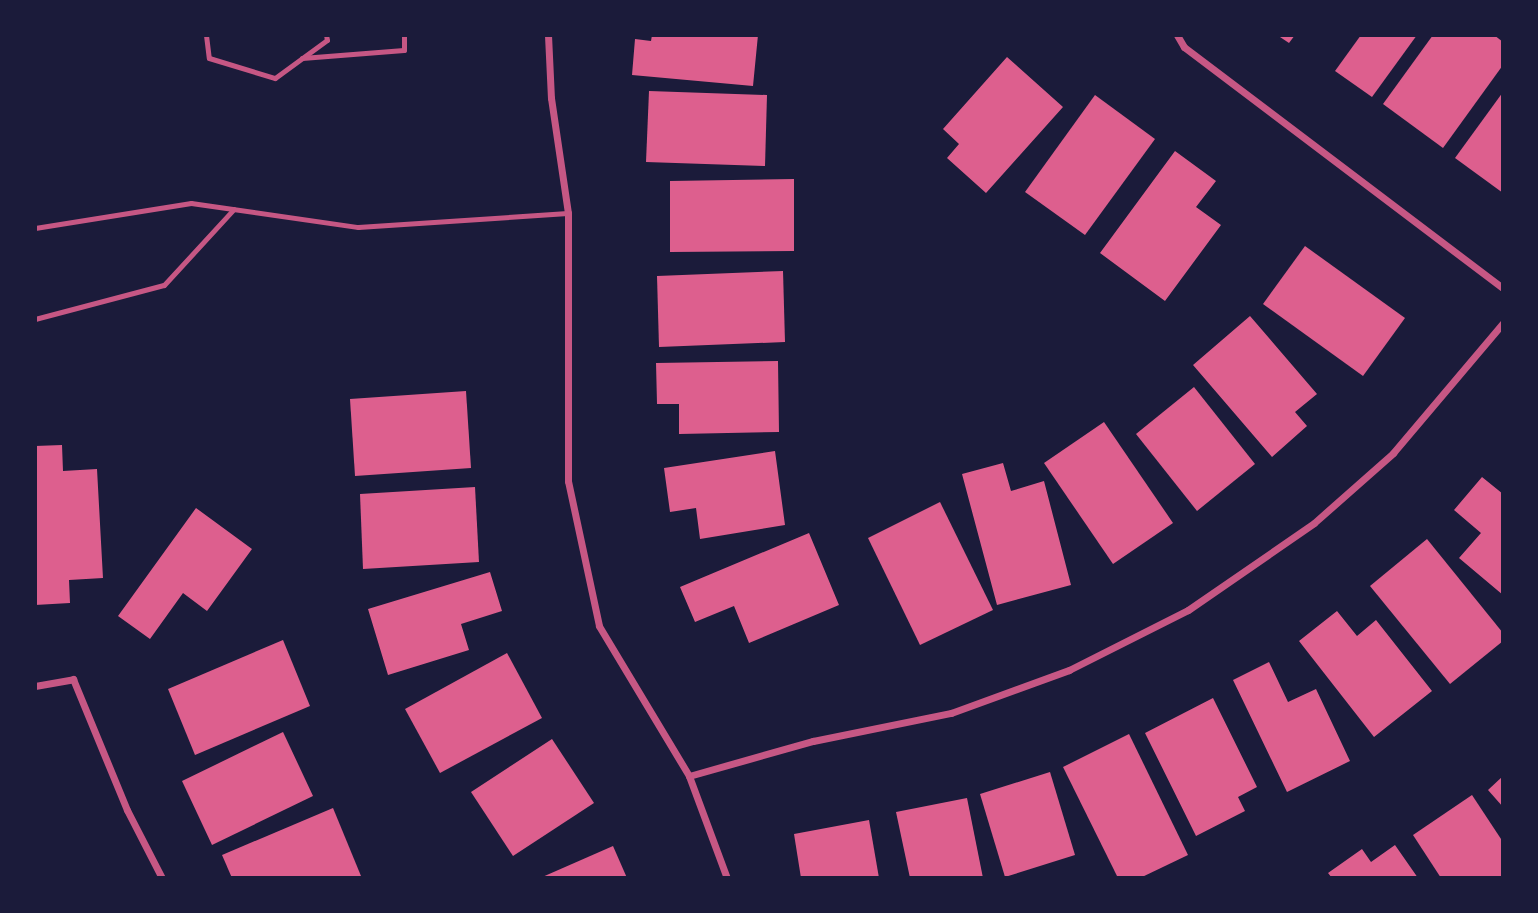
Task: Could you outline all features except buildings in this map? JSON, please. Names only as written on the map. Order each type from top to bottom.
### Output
[{"type":"street","points":[[548,35],[551,98],[568,213],[568,481],[600,625],[689,776],[727,878]]},
{"type":"street","points":[[1177,35],[1184,47],[1503,288]]},
{"type":"street","points":[[689,776],[813,741],[951,713],[1069,670],[1188,610],[1314,523],[1393,453],[1503,323]]},
{"type":"street","points":[[35,686],[73,679],[127,810],[162,878]]},
{"type":"lane","points":[[206,35],[209,58],[275,78],[327,40],[326,35]]},
{"type":"lane","points":[[302,58],[404,50],[404,35]]},
{"type":"lane","points":[[35,228],[191,203],[358,227],[568,213]]},
{"type":"lane","points":[[35,319],[164,285],[234,209]]}]
